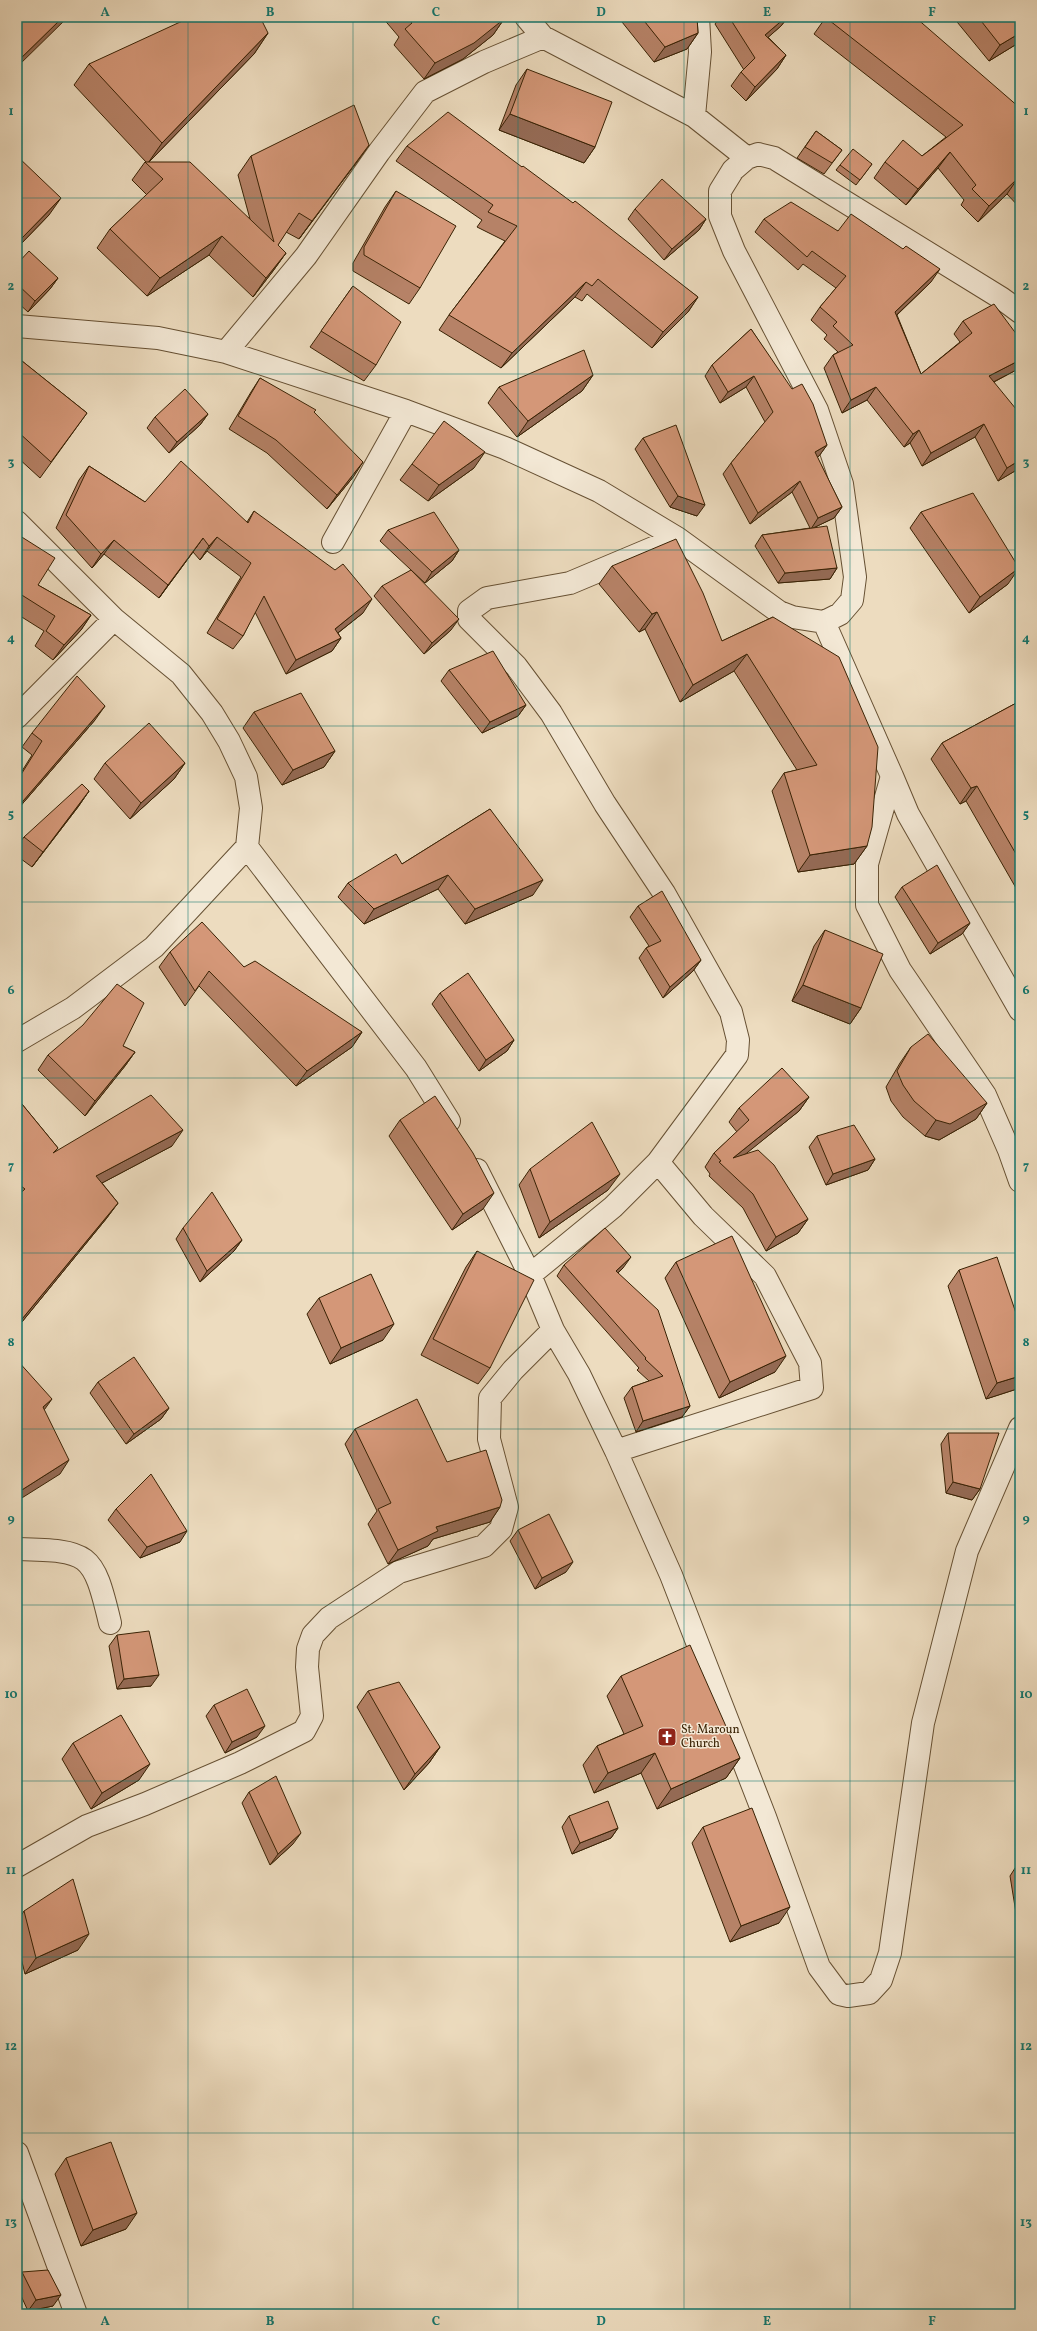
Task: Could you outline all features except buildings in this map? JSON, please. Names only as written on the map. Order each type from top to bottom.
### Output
[{"type":"street","points":[[526,17],[543,37],[694,116],[747,158]]},
{"type":"street","points":[[694,116],[700,52],[698,17]]},
{"type":"street","points":[[226,352],[306,256],[379,152],[425,92],[484,62],[543,37]]},
{"type":"street","points":[[17,326],[158,338],[226,352],[406,411],[505,448],[557,470],[600,491],[677,538],[779,612],[792,617],[824,622],[840,614],[852,600],[855,577],[842,484],[817,410],[734,251],[720,216],[720,191],[733,170],[747,158],[758,154],[774,158],[1001,298],[1020,312]]},
{"type":"street","points":[[333,542],[406,411]]},
{"type":"street","points":[[17,522],[114,619],[181,674],[212,713],[229,741],[246,777],[251,808],[247,847],[154,946],[73,1008],[17,1041]]},
{"type":"street","points":[[530,1275],[613,1207],[658,1162],[737,1055],[738,1040],[731,1012],[664,893],[605,804],[551,713],[516,666],[469,619],[469,611],[487,598],[570,583],[677,538]]},
{"type":"street","points":[[17,717],[114,619]]},
{"type":"street","points":[[824,622],[908,814],[1020,1010]]},
{"type":"street","points":[[892,776],[866,864],[867,905],[900,970],[985,1095],[1009,1150],[1020,1181]]},
{"type":"street","points":[[247,847],[416,1068],[462,1142],[530,1275],[552,1330],[579,1374],[616,1451],[674,1583],[765,1818],[819,1967],[839,1994],[858,1996],[869,1993],[881,1980],[890,1953],[923,1723],[967,1551],[1020,1428]]},
{"type":"street","points":[[616,1451],[812,1388],[810,1363],[765,1276],[703,1216],[658,1162]]},
{"type":"street","points":[[17,1866],[87,1826],[145,1804],[240,1763],[304,1731],[312,1716],[307,1668],[308,1649],[313,1635],[329,1618],[399,1572],[484,1546],[501,1529],[508,1507],[489,1439],[490,1398],[513,1370],[552,1330]]},
{"type":"street","points":[[17,1549],[70,1552],[80,1555],[89,1564],[101,1584],[110,1623]]},
{"type":"street","points":[[17,2153],[76,2314]]},
{"type":"place","name":"St. Maroun Church","points":[[667,1737]]}]
